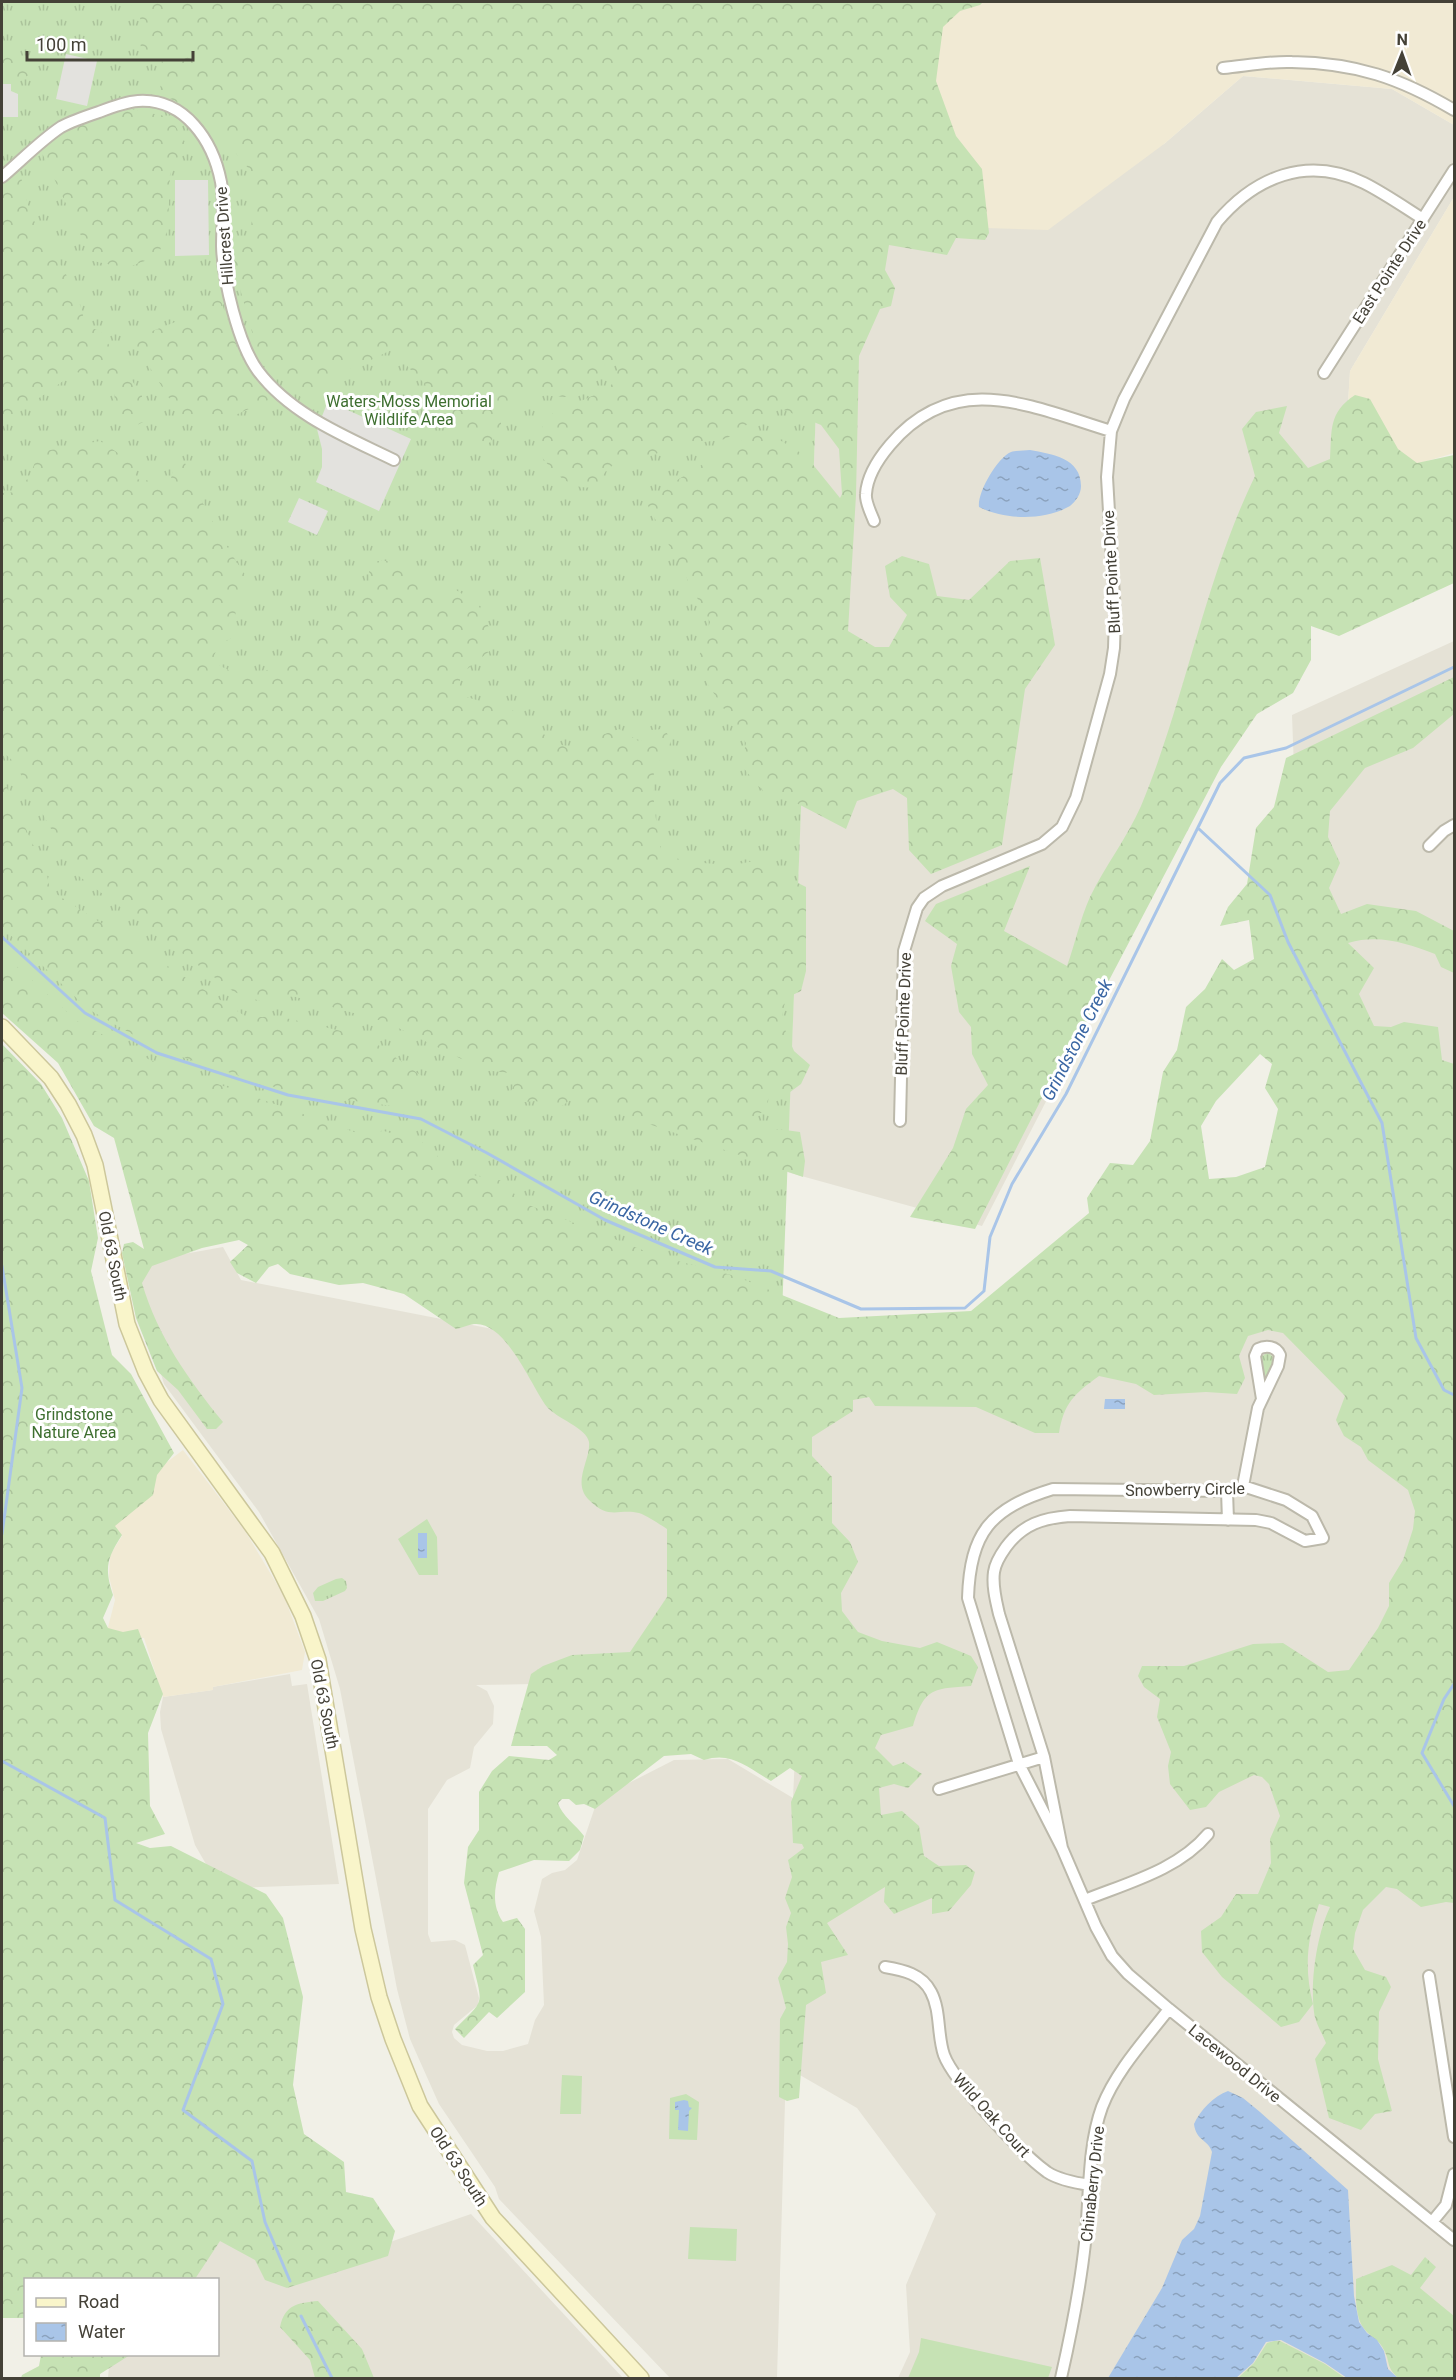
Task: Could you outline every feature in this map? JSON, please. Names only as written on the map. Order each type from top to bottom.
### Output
[{"type":"main road","name":"Old 63 South","points":[[2,1027],[51,1078],[84,1135],[95,1165],[127,1324],[146,1372],[161,1400],[272,1553],[303,1616],[318,1660],[363,1929],[379,1997],[420,2106],[493,2218],[641,2379]]},
{"type":"street","points":[[1223,68],[1290,62],[1345,66],[1381,74],[1425,93],[1455,110]]},
{"type":"street","name":"Hillcrest Drive","points":[[2,177],[62,127],[118,105],[138,101],[156,102],[173,107],[189,117],[206,142],[219,173],[222,199],[222,248],[227,287],[235,316],[257,370],[276,391],[321,424],[394,460]]},
{"type":"street","name":"East Pointe Drive","points":[[1324,373],[1455,170]]},
{"type":"street","name":"Bluff Pointe Drive","points":[[900,1121],[904,951],[917,909],[924,898],[942,886],[1041,844],[1062,826],[1076,798],[1110,674],[1114,648],[1115,615],[1107,477],[1111,431],[1124,399],[1217,222],[1233,202],[1255,186],[1276,177],[1305,171],[1336,173],[1363,183],[1423,219]]},
{"type":"street","points":[[874,521],[866,495],[878,462],[909,426],[939,409],[959,402],[981,399],[1007,400],[1111,431]]},
{"type":"street","points":[[1429,846],[1444,831],[1455,825]]},
{"type":"street","points":[[1243,1486],[1262,1399]]},
{"type":"street","name":"Snowberry Circle","points":[[1243,1486],[1286,1500],[1312,1516],[1323,1538],[1305,1541],[1271,1523],[1070,1516],[1053,1517],[1032,1523],[1016,1534],[1001,1554],[994,1572],[995,1594],[999,1614],[1044,1757],[1062,1848],[1018,1764],[968,1598],[970,1565],[982,1534],[1007,1507],[1053,1489],[1227,1491],[1243,1486]]},
{"type":"street","points":[[1227,1491],[1228,1520]]},
{"type":"street","points":[[939,1789],[1044,1757]]},
{"type":"street","points":[[1085,1900],[1171,1864],[1197,1848],[1208,1834]]},
{"type":"street","name":"Lacewood Drive","points":[[1062,1848],[1096,1927],[1112,1956],[1128,1974],[1455,2240]]},
{"type":"street","name":"Wild Oak Court","points":[[885,1967],[904,1970],[914,1975],[931,1991],[942,2048],[954,2074],[1022,2151],[1048,2173],[1069,2181],[1090,2185]]},
{"type":"street","points":[[1429,1976],[1455,2138]]},
{"type":"street","name":"Chinaberry Drive","points":[[1061,2379],[1075,2316],[1085,2243],[1095,2135],[1102,2108],[1116,2079],[1169,2009]]},
{"type":"street","points":[[1432,2222],[1446,2205],[1455,2174]]},
{"type":"shaded area","points":[[928,2],[1454,2],[1454,125],[1392,89],[1243,76],[1164,144],[1048,230],[923,226]]},
{"type":"shaded area","points":[[66,54],[97,61],[87,106],[56,99]]},
{"type":"shaded area","points":[[1243,76],[1392,89],[1454,125],[1454,197],[1350,371],[1343,486],[1218,767],[982,1226],[787,1172],[821,275],[828,222],[1164,144]]},
{"type":"shaded area","points":[[2,84],[11,84],[11,91],[18,94],[18,117],[2,117]]},
{"type":"shaded area","points":[[175,180],[208,180],[209,255],[175,256]]},
{"type":"shaded area","points":[[1454,197],[1454,453],[1343,486],[1350,371]]},
{"type":"shaded area","points":[[328,401],[411,439],[379,511],[316,482],[322,467],[322,449],[317,429]]},
{"type":"shaded area","points":[[299,498],[328,511],[317,535],[288,522]]},
{"type":"shaded area","points":[[1454,641],[1454,2378],[898,2378],[910,2352],[906,2285],[936,2214],[857,2108],[786,2067],[777,2378],[670,2378],[499,2199],[495,2187],[439,2104],[410,2039],[397,1989],[340,1689],[319,1619],[259,1512],[164,1384],[128,1264],[223,1247],[241,1280],[508,1332],[671,1528],[673,1596],[632,1657],[533,1684],[476,1685],[487,1691],[494,1706],[493,1724],[474,1747],[470,1768],[447,1780],[428,1809],[428,1934],[431,1942],[455,1940],[465,1945],[479,1998],[478,2005],[454,2025],[452,2032],[454,2038],[462,2045],[487,2051],[503,2051],[528,2044],[535,2020],[544,2005],[541,1937],[534,1911],[542,1879],[552,1873],[565,1870],[577,1860],[595,1807],[623,1786],[674,1760],[728,1759],[793,1798],[815,1339],[974,1345],[1308,1145],[1292,715]]},
{"type":"shaded area","points":[[183,1450],[245,1531],[284,1596],[305,1652],[302,1670],[213,1687],[213,1690],[163,1697],[144,1638],[122,1636],[107,1631],[115,1600],[109,1577],[110,1555],[122,1536],[102,1511]]},
{"type":"shaded area","points":[[290,1674],[292,1686],[307,1684],[339,1884],[236,1888],[210,1871],[195,1845],[161,1729],[160,1712],[163,1697],[213,1690],[212,1687]]},
{"type":"shaded area","points":[[471,2214],[623,2378],[108,2378],[110,2356],[219,2356],[219,2278],[194,2278],[219,2239],[289,2277]]},
{"type":"green space","name":"Waters-Moss Memorial Wildlife Area","points":[[2,2],[837,2],[821,275],[782,1314],[270,1133],[2,986]]},
{"type":"green space","points":[[129,2],[983,2],[960,11],[943,27],[936,81],[956,136],[982,169],[989,233],[985,240],[956,238],[947,255],[889,245],[885,270],[895,288],[891,306],[880,309],[859,356],[856,495],[848,631],[875,647],[889,647],[907,615],[890,597],[885,566],[902,556],[929,564],[937,596],[969,600],[1010,561],[1040,558],[1055,645],[1025,689],[1002,845],[931,874],[909,850],[907,798],[893,789],[857,801],[846,829],[781,795],[767,796],[741,765],[746,743],[696,666],[710,622],[645,500],[750,435],[773,436],[806,456],[840,498],[842,494],[839,449],[821,425],[774,406],[726,439],[690,444],[609,467],[594,487],[585,487],[563,479],[540,455],[543,418],[601,392],[615,382],[618,367],[612,362],[602,366],[592,384],[565,397],[526,394],[501,411],[501,428],[486,447],[436,418],[432,391],[408,367],[401,352],[389,351],[365,363],[331,375],[305,401],[259,357],[229,249],[249,241],[253,212],[253,174],[221,135],[192,109],[160,94],[162,58],[157,54],[142,54],[141,22],[136,10]]},
{"type":"green space","points":[[2,42],[38,70],[20,80],[2,73]]},
{"type":"green space","points":[[124,108],[170,117],[185,142],[170,174],[168,228],[158,256],[126,268],[93,261],[42,153],[60,134]]},
{"type":"green space","points":[[15,173],[20,173],[30,214],[76,291],[86,326],[100,331],[142,396],[143,422],[127,430],[112,410],[115,395],[103,377],[76,372],[2,424],[2,184]]},
{"type":"green space","points":[[220,298],[241,358],[273,398],[222,421],[184,422],[132,339],[183,319]]},
{"type":"green space","points":[[1355,395],[1370,399],[1398,449],[1417,463],[1454,455],[1454,583],[1339,636],[1311,626],[1311,660],[1293,693],[1257,714],[1221,767],[1084,1028],[1063,1057],[975,1229],[910,1217],[953,1148],[966,1109],[988,1085],[972,1054],[971,1027],[959,1012],[951,966],[957,944],[925,921],[936,904],[1030,866],[1004,931],[1067,966],[1090,897],[1135,818],[1157,765],[1208,598],[1237,516],[1255,476],[1242,429],[1256,412],[1287,406],[1279,433],[1308,468],[1330,459],[1333,423],[1340,409]]},
{"type":"green space","points":[[100,441],[136,465],[135,479],[170,483],[174,465],[185,463],[216,528],[255,589],[235,605],[237,635],[218,645],[212,662],[239,675],[273,669],[324,631],[370,580],[368,561],[393,561],[434,591],[456,590],[478,604],[497,645],[460,675],[460,695],[517,712],[520,726],[535,729],[577,754],[599,736],[619,729],[640,742],[650,730],[664,729],[671,739],[656,767],[653,784],[661,853],[688,862],[733,865],[754,861],[806,887],[806,971],[801,991],[786,998],[781,1020],[794,1051],[810,1065],[801,1084],[782,1098],[769,1093],[767,1111],[757,1114],[754,1127],[766,1134],[778,1129],[800,1132],[805,1161],[803,1177],[573,1098],[562,1106],[535,1101],[516,1103],[507,1099],[517,1079],[509,1073],[484,1070],[386,1022],[296,997],[280,996],[263,1002],[234,992],[76,874],[14,762],[2,751],[2,493],[18,492],[30,475],[39,452]]},
{"type":"green space","points":[[1454,677],[1454,714],[1413,748],[1365,768],[1330,811],[1328,837],[1340,863],[1329,888],[1341,914],[1367,904],[1416,911],[1454,931],[1454,973],[1441,967],[1435,954],[1403,943],[1371,939],[1348,943],[1374,968],[1359,994],[1374,1026],[1391,1027],[1404,1022],[1438,1027],[1442,1060],[1454,1064],[1454,1903],[1446,1902],[1421,1907],[1397,1889],[1386,1887],[1363,1910],[1355,1933],[1353,1949],[1365,1970],[1386,1977],[1391,1987],[1379,2012],[1378,2059],[1392,2111],[1375,2114],[1361,2130],[1329,2118],[1315,2059],[1326,2043],[1315,2016],[1313,1986],[1321,1930],[1330,1907],[1319,1904],[1315,1917],[1308,1954],[1308,1978],[1313,2004],[1299,2022],[1281,2027],[1222,1977],[1202,1952],[1201,1931],[1221,1917],[1236,1894],[1258,1894],[1271,1863],[1270,1839],[1280,1816],[1269,1784],[1262,1777],[1254,1775],[1219,1792],[1206,1807],[1190,1810],[1170,1784],[1168,1766],[1171,1752],[1157,1717],[1160,1699],[1144,1687],[1138,1676],[1142,1666],[1184,1666],[1253,1644],[1283,1643],[1328,1672],[1349,1670],[1378,1628],[1389,1606],[1389,1583],[1403,1560],[1413,1529],[1415,1511],[1408,1490],[1368,1460],[1361,1447],[1344,1436],[1336,1420],[1345,1396],[1283,1333],[1268,1330],[1248,1336],[1239,1356],[1245,1378],[1237,1394],[1206,1392],[1154,1395],[1136,1384],[1099,1376],[1083,1388],[1067,1407],[1059,1433],[1035,1433],[976,1407],[875,1406],[869,1397],[853,1400],[853,1411],[812,1437],[812,1456],[832,1477],[832,1523],[850,1542],[858,1562],[841,1593],[842,1611],[858,1632],[882,1641],[920,1648],[937,1642],[971,1656],[978,1667],[971,1686],[932,1692],[922,1704],[913,1726],[881,1735],[875,1748],[893,1766],[904,1762],[922,1774],[908,1788],[894,1784],[879,1788],[881,1815],[902,1811],[919,1826],[924,1856],[939,1866],[966,1865],[975,1872],[971,1885],[949,1911],[932,1914],[932,1898],[894,1914],[884,1902],[885,1887],[827,1923],[848,1955],[821,1962],[826,1993],[806,2005],[799,2098],[787,2101],[779,2097],[780,2019],[786,2008],[778,1978],[787,1962],[786,1927],[791,1913],[785,1898],[792,1877],[788,1860],[804,1848],[802,1844],[793,1843],[791,1802],[802,1776],[790,1768],[771,1781],[731,1759],[704,1760],[691,1754],[664,1756],[595,1809],[584,1804],[576,1805],[569,1799],[562,1799],[558,1803],[560,1808],[584,1836],[580,1850],[569,1861],[534,1860],[499,1872],[496,1885],[495,1898],[499,1916],[503,1922],[517,1918],[525,1929],[525,1992],[497,2018],[489,2012],[464,2038],[455,2029],[472,2012],[479,2001],[479,1988],[473,1965],[483,1955],[464,1883],[468,1847],[479,1830],[479,1792],[492,1771],[509,1756],[549,1760],[557,1755],[547,1746],[511,1746],[531,1674],[543,1666],[572,1655],[630,1652],[667,1597],[667,1529],[639,1513],[602,1510],[588,1499],[582,1485],[583,1470],[589,1449],[587,1437],[547,1407],[516,1356],[497,1333],[486,1326],[474,1324],[456,1329],[404,1294],[363,1283],[339,1285],[290,1274],[278,1264],[269,1267],[256,1283],[237,1273],[230,1262],[248,1245],[239,1240],[202,1248],[152,1266],[142,1283],[156,1321],[175,1357],[223,1422],[216,1429],[207,1429],[178,1390],[157,1371],[136,1318],[122,1253],[124,1244],[133,1242],[144,1249],[114,1138],[94,1126],[58,1063],[2,1013],[2,953],[77,1021],[152,1061],[357,1133],[384,1131],[430,1145],[447,1170],[504,1181],[521,1202],[655,1255],[735,1276],[839,1318],[971,1311],[1089,1213],[1087,1198],[1110,1163],[1133,1165],[1150,1141],[1163,1072],[1177,1050],[1186,1007],[1205,989],[1222,959],[1234,970],[1254,959],[1249,920],[1220,926],[1228,907],[1247,884],[1256,828],[1274,807],[1286,758]],"holes":[[[1260,1054],[1272,1064],[1265,1088],[1278,1109],[1265,1167],[1236,1177],[1209,1179],[1201,1126],[1216,1101]]]},
{"type":"green space","points":[[2,777],[47,875],[50,890],[248,1018],[277,1016],[367,1037],[423,1077],[393,1106],[293,1093],[160,1050],[88,1009],[2,927]]},
{"type":"green space","name":"Grindstone Nature Area","points":[[2,1044],[41,1084],[62,1118],[89,1181],[98,1238],[91,1271],[112,1355],[131,1374],[174,1453],[157,1475],[153,1495],[115,1526],[122,1535],[108,1564],[108,1577],[113,1595],[103,1618],[108,1628],[123,1632],[138,1629],[163,1694],[148,1733],[150,1806],[165,1834],[136,1843],[150,1848],[171,1846],[266,1894],[283,1918],[303,1997],[293,2085],[304,2134],[344,2162],[346,2192],[373,2198],[395,2231],[388,2256],[287,2288],[265,2280],[255,2260],[220,2241],[196,2278],[24,2278],[24,2318],[2,2318]]},
{"type":"green space","points":[[1268,1352],[1274,1358],[1269,1377],[1265,1379],[1261,1357]]},
{"type":"green space","points":[[427,1519],[437,1537],[438,1575],[419,1575],[398,1539]]},
{"type":"green space","points":[[342,1578],[346,1581],[345,1591],[323,1601],[315,1601],[313,1593],[318,1587]]},
{"type":"green space","points":[[562,2075],[582,2076],[581,2114],[560,2114]]},
{"type":"green space","points":[[686,2094],[699,2102],[697,2140],[669,2139],[670,2098]]},
{"type":"green space","points":[[690,2227],[737,2229],[736,2261],[688,2259]]},
{"type":"green space","points":[[1425,2257],[1436,2267],[1420,2288],[1454,2316],[1454,2378],[1398,2378],[1390,2367],[1379,2342],[1363,2328],[1358,2315],[1356,2279],[1392,2265],[1411,2275]]},
{"type":"green space","points":[[318,2301],[362,2349],[374,2378],[315,2378],[310,2360],[280,2327],[285,2314],[293,2306]]},
{"type":"green space","points":[[921,2338],[1052,2367],[1048,2378],[908,2378],[919,2352]]},
{"type":"green space","points":[[1280,2341],[1325,2364],[1345,2378],[1238,2378],[1254,2363],[1267,2343]]},
{"type":"green space","points":[[41,2356],[128,2356],[100,2374],[100,2378],[21,2378],[22,2375],[39,2366]]},
{"type":"water","points":[[1030,450],[1047,453],[1071,463],[1080,477],[1081,486],[1074,502],[1060,511],[1025,517],[1001,514],[979,507],[981,493],[1000,461],[1011,452]]},
{"type":"water","points":[[1105,1399],[1125,1399],[1125,1409],[1104,1409]]},
{"type":"water","points":[[418,1533],[427,1533],[427,1558],[418,1558]]},
{"type":"water","points":[[1228,2091],[1243,2098],[1260,2112],[1348,2190],[1354,2296],[1359,2322],[1367,2333],[1377,2340],[1384,2351],[1388,2369],[1398,2378],[1347,2378],[1325,2363],[1281,2340],[1266,2342],[1253,2363],[1236,2378],[1108,2378],[1162,2288],[1182,2240],[1194,2229],[1200,2216],[1212,2152],[1197,2134],[1194,2124],[1208,2104]]},
{"type":"water","points":[[688,2101],[689,2107],[692,2108],[689,2111],[688,2131],[678,2130],[679,2110],[675,2110],[675,2102]]},
{"type":"waterway","name":"Grindstone Creek","points":[[2,937],[85,1013],[157,1053],[288,1095],[421,1119],[487,1153],[605,1220],[715,1267],[771,1271],[861,1309],[965,1308],[984,1291],[990,1237],[1012,1184],[1066,1094],[1220,783],[1244,758],[1286,748],[1454,667]]},
{"type":"waterway","points":[[1199,829],[1270,895],[1288,942],[1382,1123],[1416,1338],[1444,1390],[1454,1395]]},
{"type":"waterway","points":[[2,1266],[22,1388],[2,1534]]},
{"type":"waterway","points":[[1454,1684],[1444,1699],[1422,1753],[1454,1806]]},
{"type":"waterway","points":[[2,1761],[105,1818],[115,1900],[211,1959],[223,2004],[183,2110],[252,2161],[265,2222],[290,2281]]},
{"type":"waterway","points":[[301,2316],[332,2378]]}]
